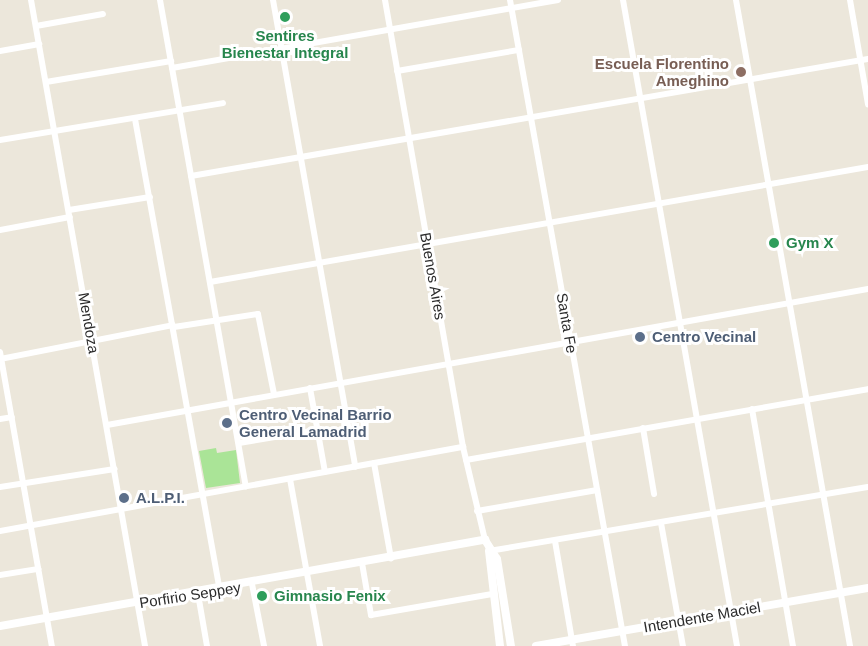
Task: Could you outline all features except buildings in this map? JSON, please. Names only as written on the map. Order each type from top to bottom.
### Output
[{"type":"main road","name":"Porfirio Seppey","points":[[0,626],[198,594],[485,540]]},
{"type":"main road","name":"Buenos Aires","points":[[485,540],[489,551],[492,594],[501,646]]},
{"type":"main road","name":"Buenos Aires","points":[[489,551],[497,559],[511,646]]},
{"type":"main road","name":"Intendente Maciel","points":[[536,646],[572,643],[679,621],[868,588]]},
{"type":"street","name":"Mendoza","points":[[31,0],[145,646]]},
{"type":"street","points":[[160,0],[246,486]]},
{"type":"street","points":[[273,0],[355,466]]},
{"type":"street","name":"Buenos Aires","points":[[385,0],[463,447],[485,540]]},
{"type":"street","name":"Santa Fe","points":[[510,0],[625,646]]},
{"type":"street","points":[[46,82],[282,48],[558,0]]},
{"type":"street","points":[[623,0],[737,646]]},
{"type":"street","points":[[736,0],[850,646]]},
{"type":"street","points":[[850,0],[868,104]]},
{"type":"street","points":[[36,26],[103,14]]},
{"type":"street","points":[[0,51],[39,44]]},
{"type":"street","points":[[397,71],[519,50]]},
{"type":"street","points":[[191,176],[868,59]]},
{"type":"street","points":[[0,140],[223,103]]},
{"type":"street","points":[[135,119],[220,590]]},
{"type":"street","points":[[210,282],[868,167]]},
{"type":"street","points":[[0,230],[150,197]]},
{"type":"street","points":[[107,425],[868,289]]},
{"type":"street","points":[[52,646],[0,357],[173,326],[258,314],[274,394]]},
{"type":"street","points":[[310,388],[325,472]]},
{"type":"street","points":[[466,460],[868,389]]},
{"type":"street","points":[[752,409],[793,646]]},
{"type":"street","points":[[0,419],[12,417]]},
{"type":"street","points":[[643,428],[654,494]]},
{"type":"street","points":[[239,444],[317,430]]},
{"type":"street","points":[[0,531],[463,447]]},
{"type":"street","points":[[374,463],[391,558]]},
{"type":"street","points":[[0,487],[115,469]]},
{"type":"street","points":[[290,479],[320,646]]},
{"type":"street","points":[[489,551],[868,487]]},
{"type":"street","points":[[477,511],[597,490]]},
{"type":"street","points":[[661,523],[683,646]]},
{"type":"street","points":[[555,541],[572,643]]},
{"type":"street","points":[[362,563],[372,615],[492,594]]},
{"type":"street","points":[[0,575],[39,569]]},
{"type":"street","points":[[252,584],[264,646]]},
{"type":"street","points":[[198,594],[207,646]]},
{"type":"green space","points":[[216,448],[217,453],[236,450],[240,483],[206,488],[199,451]]},
{"type":"place","name":"Sentires Bienestar Integral","points":[[285,17]]},
{"type":"place","name":"Escuela Florentino Ameghino","points":[[741,72]]},
{"type":"place","name":"Gym X","points":[[774,243]]},
{"type":"place","name":"Centro Vecinal","points":[[640,337]]},
{"type":"place","name":"Centro Vecinal Barrio General Lamadrid","points":[[227,423]]},
{"type":"place","name":"A.L.P.I.","points":[[124,498]]},
{"type":"place","name":"Gimnasio Fenix","points":[[262,596]]}]
